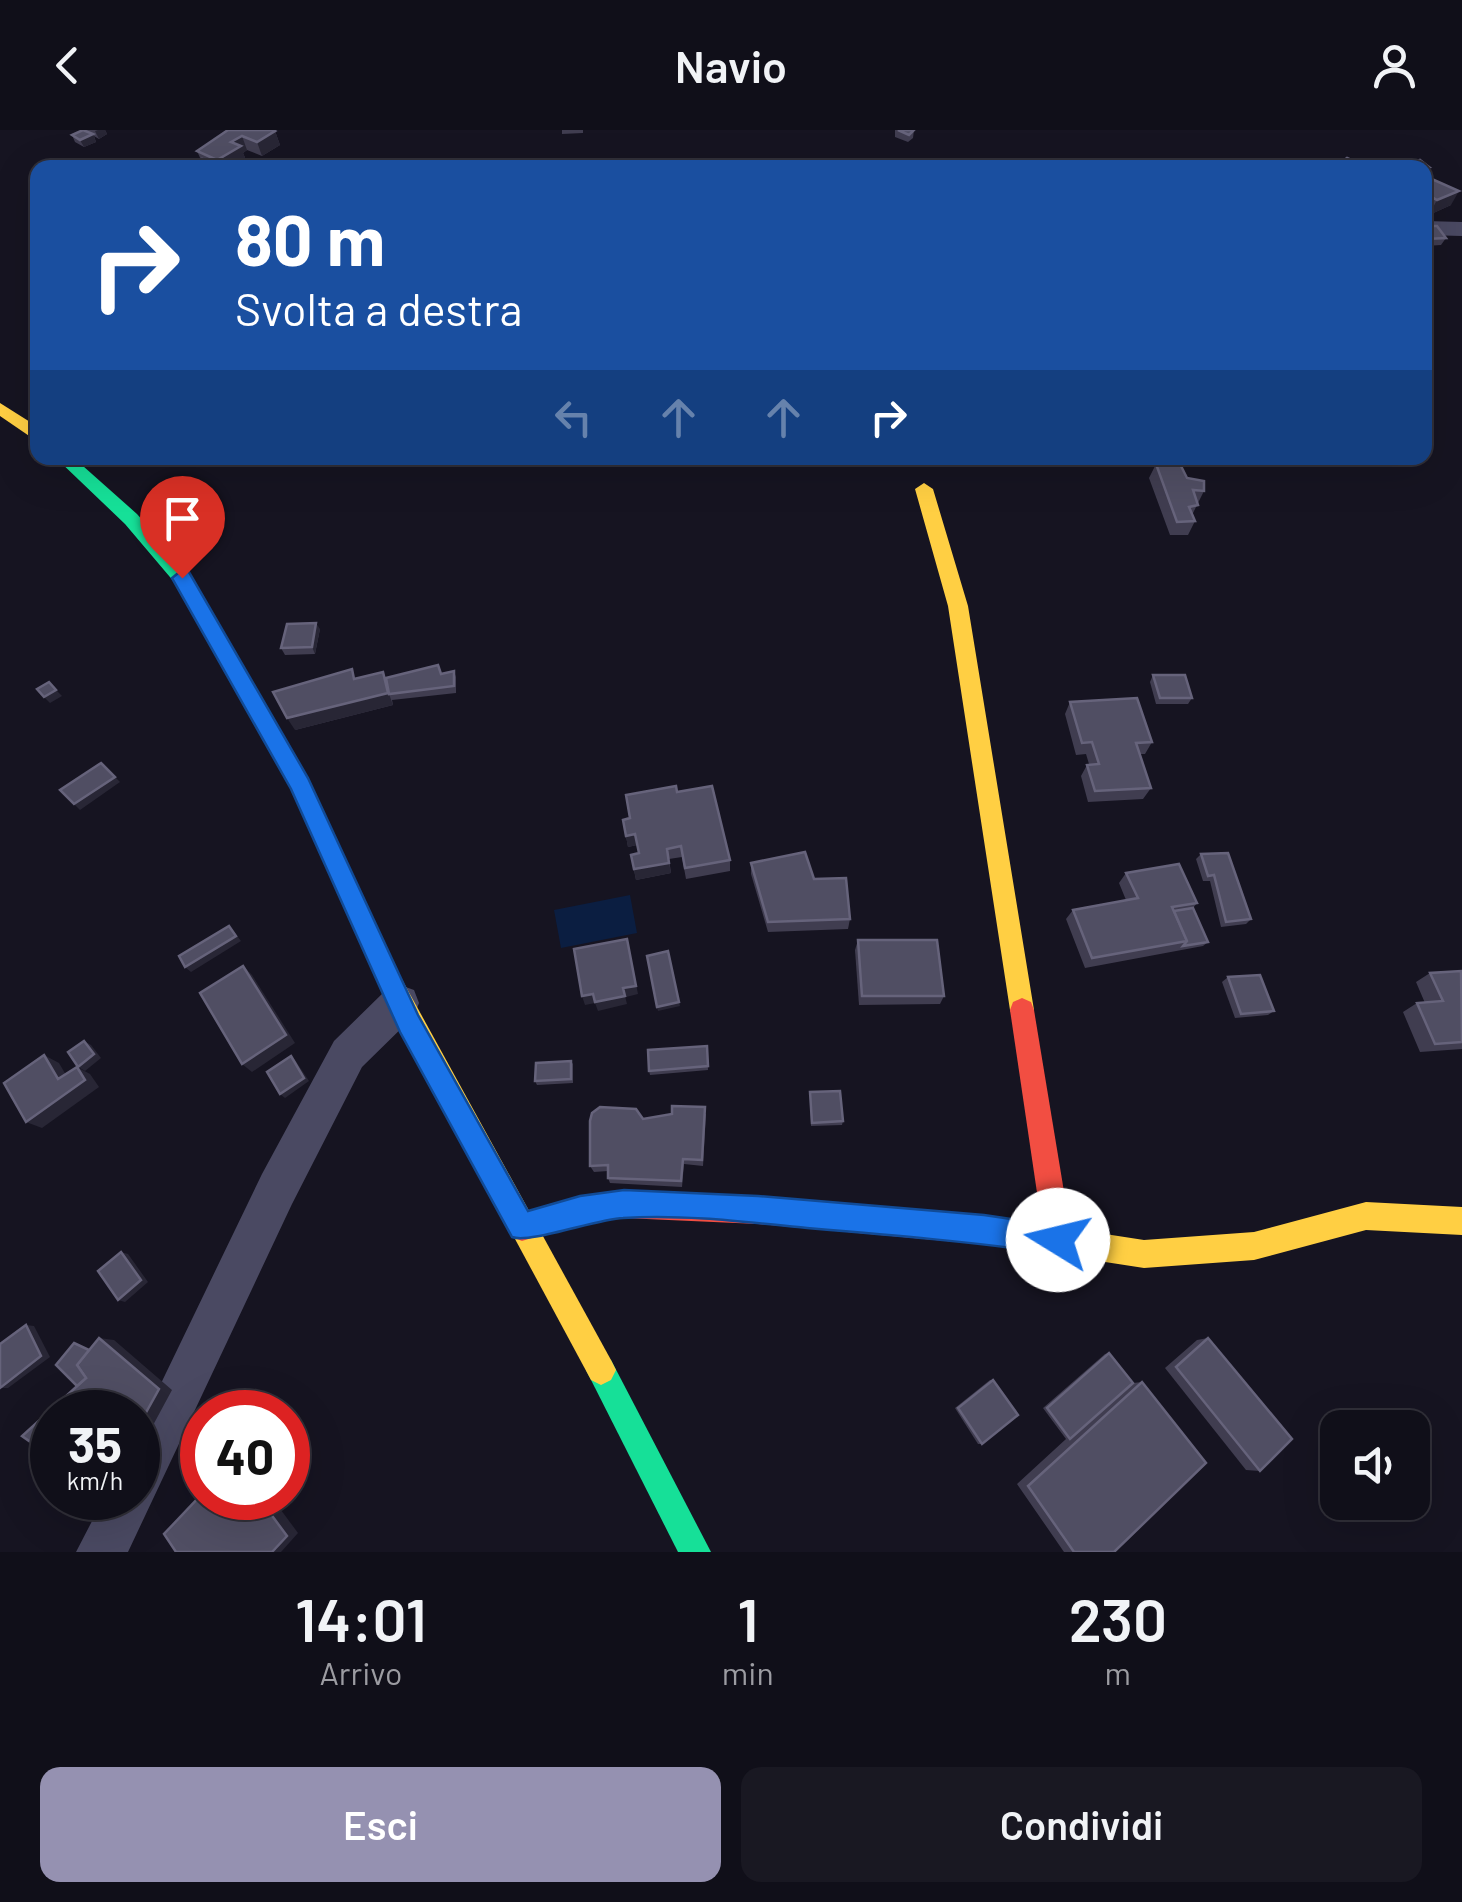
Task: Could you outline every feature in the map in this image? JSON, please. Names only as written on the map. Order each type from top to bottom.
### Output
[{"type":"street","points":[[1432,228],[1462,229]]},
{"type":"street","points":[[0,408],[30,430]]},
{"type":"street","points":[[72,465],[131,519],[182,578],[300,785],[400,1003],[695,1552]]},
{"type":"street","points":[[924,489],[958,606],[1058,1240]]},
{"type":"street","points":[[160,1435],[277,1188],[348,1054],[400,1003]]},
{"type":"street","points":[[522,1227],[580,1210],[624,1204],[758,1210],[984,1229],[1144,1254],[1254,1246],[1366,1216],[1462,1220]]},
{"type":"street","points":[[102,1552],[119,1520]]},
{"type":"water","points":[[630,895],[637,933],[561,948],[554,910]]},
{"type":"building","points":[[83,130],[93,134],[80,140],[72,135]]},
{"type":"building","points":[[228,130],[275,131],[257,142],[242,136],[231,142],[241,146],[217,160],[197,151]]},
{"type":"building","points":[[1432,179],[1459,191],[1437,200],[1432,197]]},
{"type":"building","points":[[1432,226],[1437,226],[1446,238],[1432,239]]},
{"type":"building","points":[[1156,465],[1180,465],[1187,478],[1204,481],[1204,491],[1193,490],[1198,505],[1189,507],[1195,521],[1177,522]]},
{"type":"building","points":[[316,623],[312,647],[281,648],[287,624]]},
{"type":"building","points":[[438,665],[441,674],[454,671],[454,686],[389,694],[386,678]]},
{"type":"building","points":[[352,669],[354,679],[383,672],[388,693],[287,718],[273,692]]},
{"type":"building","points":[[1153,675],[1185,675],[1192,698],[1160,698]]},
{"type":"building","points":[[49,682],[56,690],[44,697],[37,689]]},
{"type":"building","points":[[1137,698],[1152,742],[1136,743],[1151,788],[1095,791],[1087,765],[1099,764],[1092,742],[1082,743],[1070,702]]},
{"type":"building","points":[[101,763],[115,777],[74,804],[60,790]]},
{"type":"building","points":[[676,786],[677,792],[712,786],[730,860],[685,868],[681,846],[667,849],[669,863],[634,869],[631,855],[639,853],[635,834],[626,836],[623,820],[630,818],[626,795]]},
{"type":"building","points":[[805,852],[814,879],[846,878],[850,919],[768,922],[751,863]]},
{"type":"building","points":[[1228,853],[1251,919],[1226,922],[1214,875],[1208,876],[1201,854]]},
{"type":"building","points":[[1179,864],[1197,903],[1172,907],[1187,941],[1092,958],[1073,910],[1138,898],[1126,873]]},
{"type":"building","points":[[1193,908],[1208,942],[1183,946],[1187,941],[1174,911]]},
{"type":"building","points":[[229,926],[236,936],[185,967],[179,956]]},
{"type":"building","points":[[627,939],[636,986],[623,988],[625,996],[595,1002],[593,994],[582,996],[574,949]]},
{"type":"building","points":[[858,940],[937,940],[944,996],[862,996]]},
{"type":"building","points":[[668,951],[679,1002],[657,1007],[647,956]]},
{"type":"building","points":[[243,966],[286,1035],[242,1064],[200,993]]},
{"type":"building","points":[[1461,971],[1462,1042],[1435,1044],[1417,1003],[1443,1001],[1430,973]]},
{"type":"building","points":[[1260,975],[1274,1011],[1241,1014],[1228,977]]},
{"type":"building","points":[[84,1041],[94,1054],[78,1067],[68,1052]]},
{"type":"building","points":[[707,1046],[708,1066],[649,1071],[648,1050]]},
{"type":"building","points":[[44,1055],[58,1079],[77,1067],[85,1080],[26,1122],[4,1083]]},
{"type":"building","points":[[291,1056],[304,1078],[280,1094],[267,1072]]},
{"type":"building","points":[[571,1061],[571,1079],[535,1081],[536,1063]]},
{"type":"building","points":[[840,1091],[843,1121],[812,1123],[810,1092]]},
{"type":"building","points":[[672,1106],[705,1107],[702,1160],[683,1159],[681,1181],[608,1178],[608,1165],[590,1166],[590,1121],[592,1113],[600,1107],[636,1109],[643,1119],[672,1114]]},
{"type":"building","points":[[121,1252],[141,1280],[118,1300],[98,1271]]},
{"type":"building","points":[[26,1325],[41,1356],[0,1388],[0,1344]]},
{"type":"building","points":[[99,1338],[159,1389],[73,1390],[86,1378],[77,1365]]},
{"type":"building","points":[[1208,1338],[1292,1439],[1260,1471],[1176,1367]]},
{"type":"building","points":[[74,1343],[89,1350],[77,1365],[86,1378],[77,1386],[56,1365]]},
{"type":"building","points":[[1109,1353],[1133,1383],[1070,1439],[1047,1408]]},
{"type":"building","points":[[993,1380],[1018,1415],[982,1444],[958,1408]]},
{"type":"building","points":[[1142,1382],[1206,1463],[1114,1552],[1074,1552],[1028,1486]]},
{"type":"building","points":[[180,1517],[275,1520],[287,1536],[272,1552],[176,1552],[164,1534]]},
{"type":"traffic: fast","points":[[72,465],[131,519],[182,578],[300,785],[391,984]]},
{"type":"traffic: fast","points":[[601,1370],[695,1552]]},
{"type":"traffic: slow","points":[[0,408],[30,430]]},
{"type":"traffic: slow","points":[[924,489],[958,606],[1022,1010]]},
{"type":"traffic: slow","points":[[391,984],[601,1370]]},
{"type":"traffic: slow","points":[[1001,1232],[1144,1254],[1254,1246],[1366,1216],[1462,1221]]},
{"type":"traffic: jam","points":[[1022,1010],[1058,1240]]},
{"type":"traffic: jam","points":[[522,1227],[580,1209],[624,1204],[758,1210],[1001,1232]]},
{"type":"route","points":[[182,578],[300,785],[409,1023],[522,1227],[580,1210],[624,1204],[758,1210],[984,1229],[1058,1240]]}]
